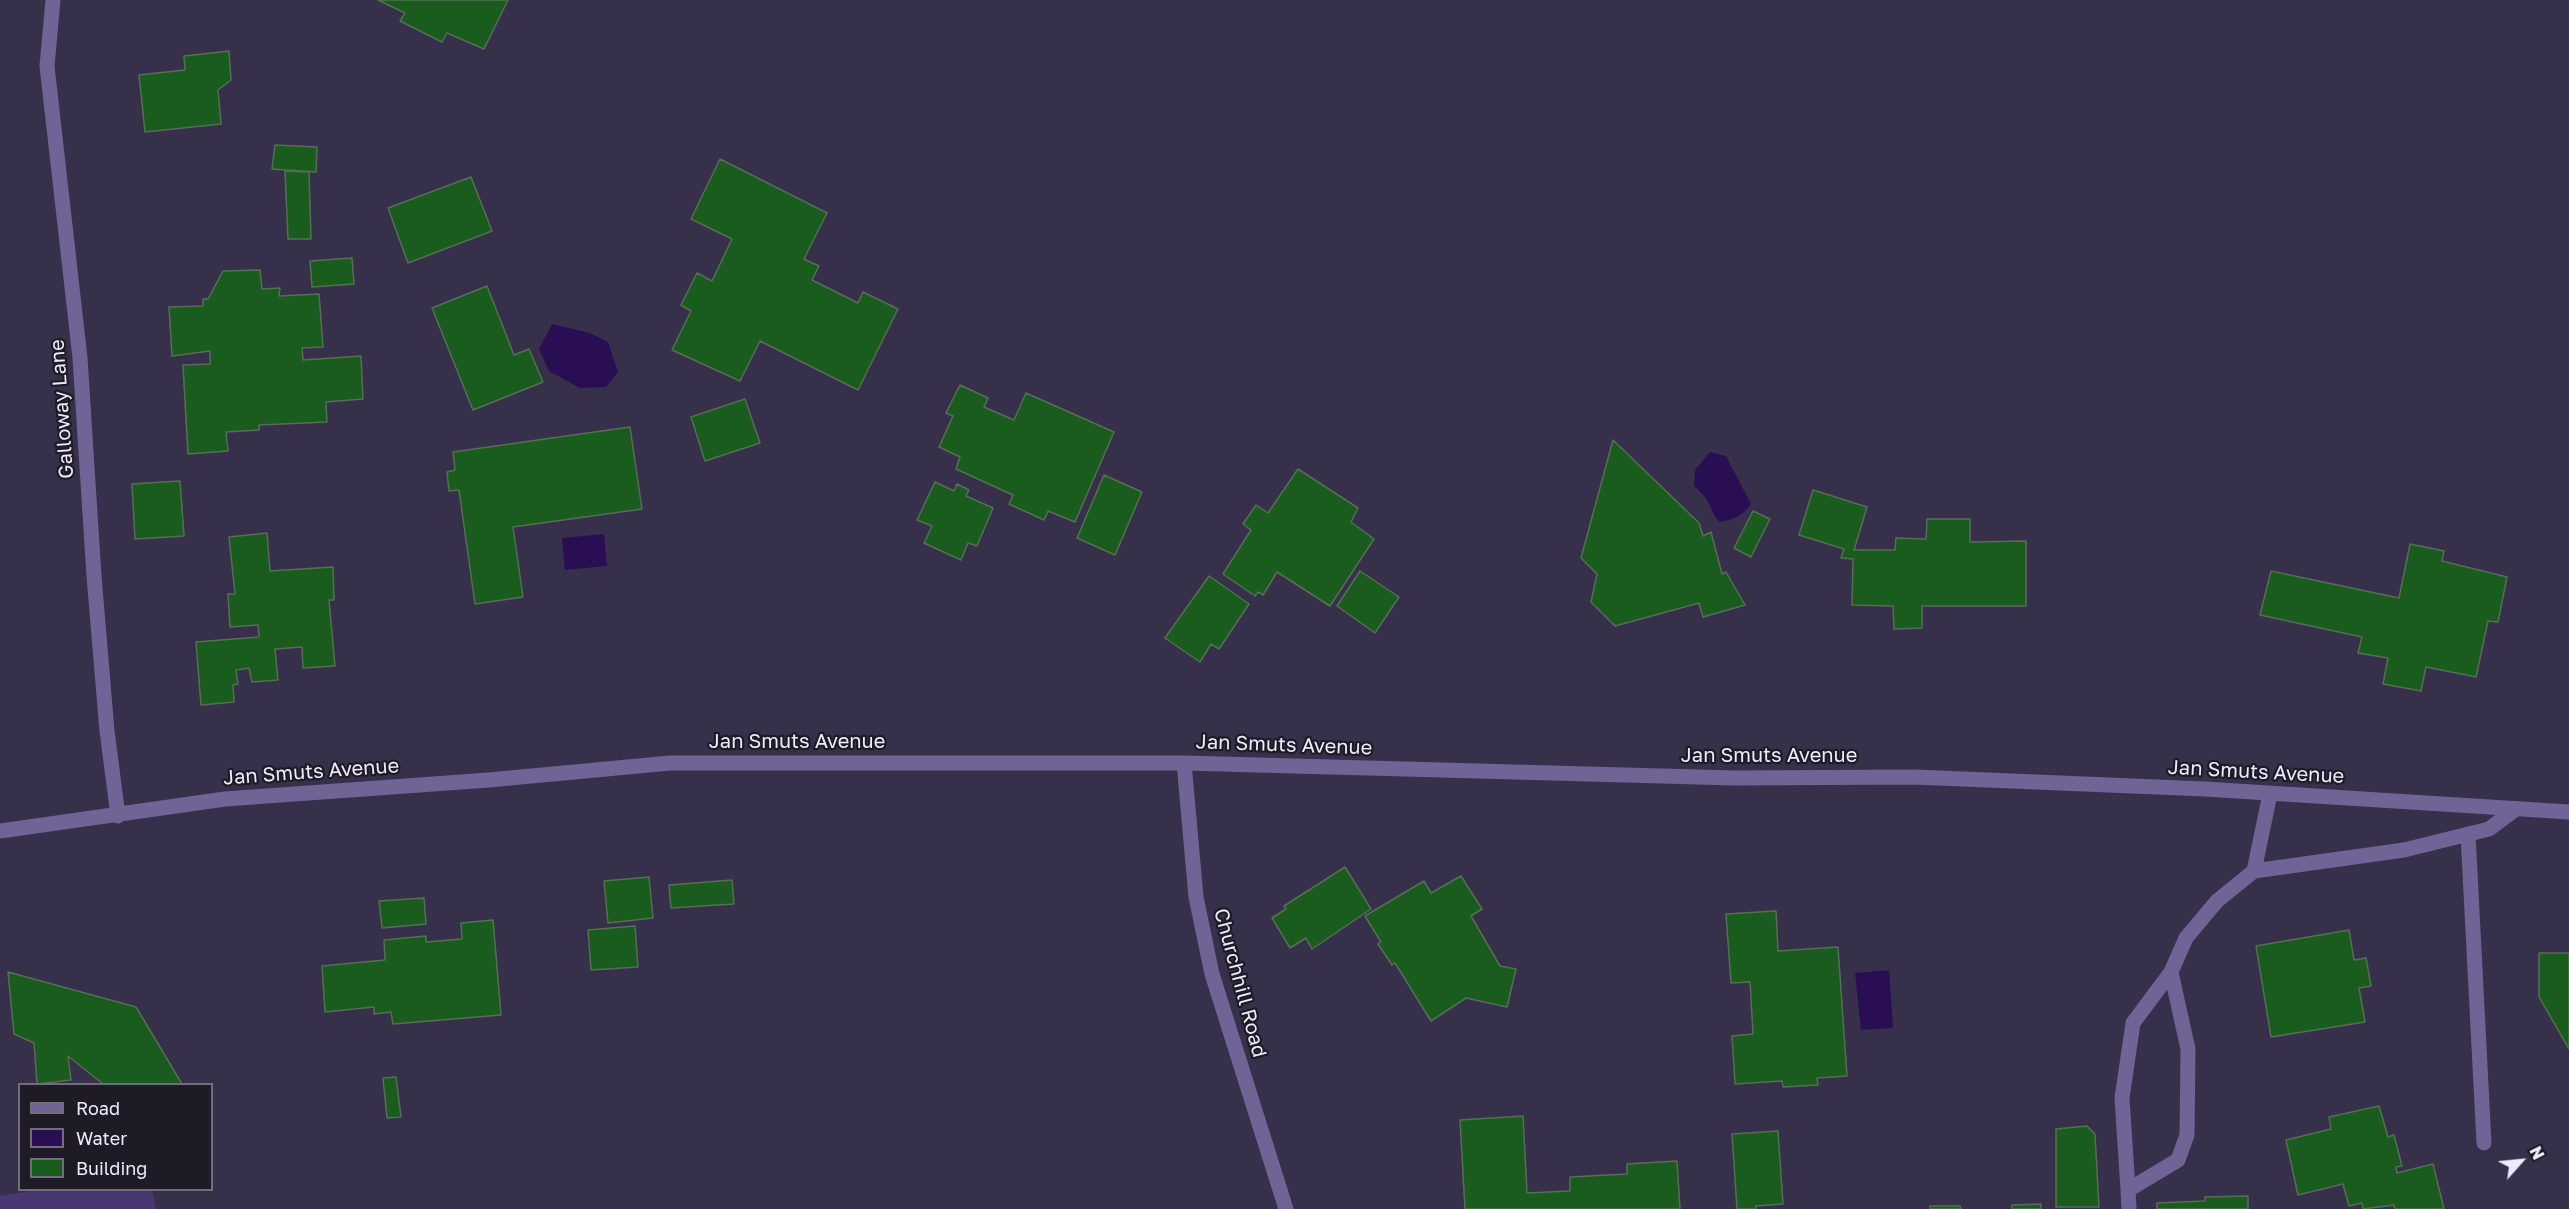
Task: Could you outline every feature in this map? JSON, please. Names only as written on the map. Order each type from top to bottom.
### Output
[{"type":"street","name":"Galloway Lane","points":[[53,0],[47,66],[80,358],[107,731],[118,816]]},
{"type":"street","name":"Jan Smuts Avenue","points":[[0,831],[225,799],[489,780],[670,763],[1184,763],[1735,778],[1915,777],[2270,794],[2569,812]]},
{"type":"street","name":"Churchhill Road","points":[[1184,763],[1196,897],[1212,974],[1286,1209]]},
{"type":"street","points":[[2254,871],[2270,794]]},
{"type":"street","points":[[2129,1209],[2122,1098],[2133,1023],[2171,972],[2186,938],[2217,901],[2254,871],[2404,850],[2489,829],[2516,809]]},
{"type":"street","points":[[2468,834],[2484,1143]]},
{"type":"street","points":[[2128,1190],[2178,1160],[2187,1135],[2188,1049],[2171,972]]},
{"type":"shaded area","points":[[31,1191],[152,1191],[156,1209],[0,1209],[0,1196]]},
{"type":"water","points":[[552,324],[590,333],[608,342],[618,372],[606,387],[580,388],[549,371],[539,349]]},
{"type":"water","points":[[1710,452],[1726,456],[1751,504],[1744,512],[1729,520],[1719,522],[1706,499],[1694,486],[1695,470]]},
{"type":"water","points":[[604,534],[607,566],[565,570],[562,538]]},
{"type":"water","points":[[1889,970],[1893,1028],[1861,1030],[1855,973]]},
{"type":"building","points":[[378,0],[508,0],[484,49],[447,33],[442,42],[400,21],[405,13]]},
{"type":"building","points":[[229,51],[231,80],[218,90],[221,124],[145,132],[139,75],[185,70],[184,56]]},
{"type":"building","points":[[275,145],[317,147],[316,172],[272,169]]},
{"type":"building","points":[[720,159],[827,213],[804,259],[819,266],[812,280],[858,303],[863,292],[898,309],[858,390],[760,341],[740,381],[672,350],[691,311],[681,305],[697,273],[712,281],[732,239],[691,219]]},
{"type":"building","points":[[285,171],[309,172],[311,239],[288,239]]},
{"type":"building","points":[[471,177],[492,231],[408,263],[388,208]]},
{"type":"building","points":[[352,258],[354,284],[312,287],[310,261]]},
{"type":"building","points":[[260,270],[262,289],[280,288],[279,296],[319,294],[323,347],[302,348],[303,360],[361,356],[363,399],[326,402],[327,422],[259,425],[259,430],[226,432],[228,451],[188,454],[183,365],[210,364],[210,351],[172,356],[169,307],[203,306],[203,299],[208,299],[223,271]]},
{"type":"building","points":[[487,286],[514,355],[529,349],[543,382],[473,410],[432,308]]},
{"type":"building","points":[[960,385],[988,398],[984,407],[1014,420],[1026,393],[1114,432],[1075,522],[1048,511],[1044,520],[1009,504],[1013,495],[956,469],[960,457],[939,447],[953,416],[946,413]]},
{"type":"building","points":[[745,399],[760,443],[705,461],[691,417]]},
{"type":"building","points":[[630,427],[642,509],[513,527],[523,597],[475,604],[459,490],[449,491],[447,472],[455,470],[453,452]]},
{"type":"building","points":[[1613,440],[1699,523],[1703,536],[1711,532],[1722,574],[1726,572],[1745,605],[1703,617],[1699,603],[1615,626],[1591,602],[1597,574],[1581,558]]},
{"type":"building","points":[[1298,469],[1358,508],[1351,522],[1374,539],[1330,606],[1277,572],[1263,595],[1258,592],[1255,596],[1223,574],[1251,530],[1243,524],[1256,505],[1268,513]]},
{"type":"building","points":[[1104,475],[1142,492],[1115,555],[1077,538]]},
{"type":"building","points":[[180,481],[184,536],[135,539],[132,484]]},
{"type":"building","points":[[935,482],[954,491],[957,484],[969,490],[966,496],[993,508],[977,546],[968,543],[961,560],[924,543],[932,526],[917,520]]},
{"type":"building","points":[[1813,490],[1867,507],[1854,550],[1895,550],[1896,538],[1926,539],[1927,519],[1970,519],[1970,542],[2026,541],[2026,606],[1922,606],[1922,628],[1894,629],[1893,606],[1852,605],[1853,559],[1841,558],[1844,549],[1799,535]]},
{"type":"building","points":[[1753,511],[1770,519],[1751,557],[1734,548]]},
{"type":"building","points":[[267,533],[270,571],[333,567],[334,600],[329,600],[335,666],[303,668],[302,647],[275,649],[278,680],[252,682],[249,668],[236,670],[238,684],[233,685],[234,702],[201,705],[196,642],[259,637],[258,625],[230,627],[228,594],[235,594],[229,537]]},
{"type":"building","points":[[2410,544],[2444,551],[2442,561],[2507,577],[2498,622],[2488,621],[2476,677],[2426,667],[2421,691],[2383,684],[2388,658],[2358,653],[2362,637],[2260,615],[2271,571],[2399,598]]},
{"type":"building","points":[[1360,571],[1399,597],[1375,633],[1337,606]]},
{"type":"building","points":[[1209,576],[1249,604],[1219,649],[1211,644],[1200,662],[1165,638]]},
{"type":"building","points":[[1345,867],[1371,909],[1312,949],[1306,938],[1290,948],[1272,918],[1286,909],[1284,906]]},
{"type":"building","points":[[1461,876],[1482,909],[1471,916],[1500,966],[1516,969],[1507,1007],[1466,998],[1431,1021],[1395,963],[1392,965],[1378,944],[1381,942],[1365,916],[1424,881],[1431,893]]},
{"type":"building","points":[[649,877],[653,918],[608,923],[604,881]]},
{"type":"building","points":[[732,880],[734,904],[671,908],[669,885]]},
{"type":"building","points":[[424,898],[426,924],[382,928],[379,901]]},
{"type":"building","points":[[1776,911],[1778,951],[1838,947],[1847,1076],[1817,1078],[1818,1085],[1783,1087],[1782,1081],[1735,1084],[1732,1036],[1753,1034],[1750,982],[1731,983],[1726,914]]},
{"type":"building","points":[[493,920],[501,1015],[393,1024],[391,1012],[374,1014],[374,1007],[325,1012],[322,966],[385,960],[384,940],[426,936],[426,942],[462,939],[461,923]]},
{"type":"building","points":[[635,926],[638,967],[591,970],[588,930]]},
{"type":"building","points":[[2349,930],[2354,960],[2366,958],[2371,986],[2359,988],[2365,1022],[2271,1037],[2256,946]]},
{"type":"building","points":[[2539,953],[2569,953],[2569,1049],[2539,997]]},
{"type":"building","points":[[8,972],[136,1007],[181,1083],[102,1083],[68,1056],[71,1080],[37,1083],[34,1043],[14,1034]]},
{"type":"building","points":[[396,1077],[401,1117],[387,1118],[383,1078]]},
{"type":"building","points":[[2379,1106],[2388,1137],[2394,1135],[2402,1166],[2396,1167],[2397,1173],[2433,1164],[2444,1209],[2395,1209],[2394,1205],[2363,1209],[2362,1203],[2349,1206],[2343,1184],[2298,1195],[2286,1140],[2331,1129],[2329,1117]]},
{"type":"building","points":[[1523,1116],[1527,1193],[1570,1191],[1570,1177],[1627,1174],[1627,1164],[1677,1161],[1680,1209],[1465,1209],[1460,1120]]},
{"type":"building","points":[[2087,1126],[2095,1134],[2099,1207],[2056,1207],[2056,1129]]},
{"type":"building","points":[[1778,1131],[1783,1204],[1756,1206],[1756,1209],[1737,1209],[1732,1134]]},
{"type":"building","points":[[2248,1196],[2248,1209],[2157,1209],[2157,1203],[2205,1201],[2205,1197]]},
{"type":"building","points":[[2041,1204],[2041,1209],[2012,1209],[2012,1205]]},
{"type":"building","points":[[1930,1206],[1960,1206],[1961,1209],[1930,1209]]}]
